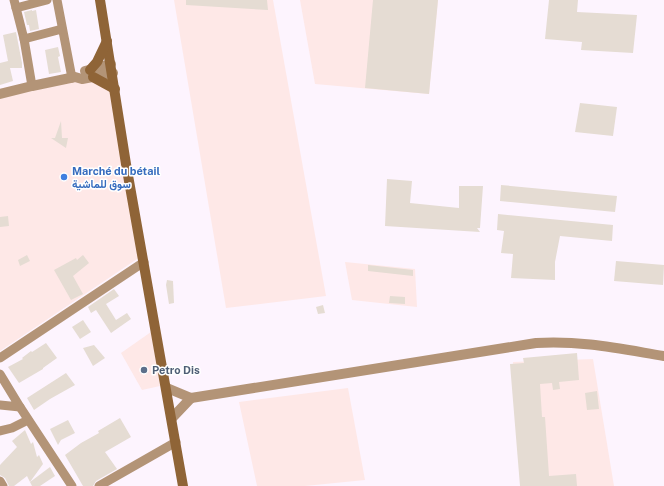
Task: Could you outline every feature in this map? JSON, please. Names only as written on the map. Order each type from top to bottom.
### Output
[{"type":"main road","points":[[100,0],[126,164],[167,388],[183,486]]},
{"type":"main road","points":[[107,41],[91,73],[115,89]]},
{"type":"street","points":[[32,86],[24,39],[15,4],[47,0]]},
{"type":"street","points":[[57,0],[62,29],[74,78]]},
{"type":"street","points":[[24,39],[62,29]]},
{"type":"street","points":[[0,94],[74,78],[82,79],[91,73],[112,69]]},
{"type":"street","points":[[0,358],[144,262]]},
{"type":"street","points":[[167,388],[191,398],[536,343],[576,342],[664,356]]},
{"type":"street","points":[[0,374],[28,420],[72,486]]},
{"type":"street","points":[[172,418],[191,398]]},
{"type":"street","points":[[0,405],[20,407]]},
{"type":"street","points":[[0,431],[12,428],[28,420]]},
{"type":"street","points":[[99,486],[176,442]]},
{"type":"street","points":[[0,482],[3,486]]},
{"type":"shaded area","points":[[174,0],[273,0],[326,296],[226,308]]},
{"type":"shaded area","points":[[300,0],[438,0],[429,94],[315,84]]},
{"type":"shaded area","name":"Marché du bétail سوق للماشية","points":[[110,72],[140,257],[0,351],[0,98]]},
{"type":"shaded area","points":[[345,262],[415,269],[417,307],[352,300]]},
{"type":"shaded area","name":"Petro Dis","points":[[151,332],[160,386],[142,390],[121,353]]},
{"type":"shaded area","points":[[593,359],[614,486],[522,486],[513,362]]},
{"type":"shaded area","points":[[348,388],[365,480],[305,486],[257,486],[239,402]]},
{"type":"building","points":[[186,0],[267,0],[268,10],[186,5]]},
{"type":"building","points":[[373,0],[438,0],[429,94],[365,88]]},
{"type":"building","points":[[549,0],[578,0],[577,12],[637,15],[633,53],[581,50],[582,42],[545,39]]},
{"type":"building","points":[[36,10],[39,29],[30,31],[24,12]]},
{"type":"building","points":[[16,32],[22,68],[10,68],[13,81],[0,85],[0,63],[8,61],[3,35]]},
{"type":"building","points":[[58,47],[61,72],[49,74],[45,50]]},
{"type":"building","points":[[580,103],[617,107],[613,136],[575,132]]},
{"type":"building","points":[[61,121],[62,138],[68,138],[66,148],[51,138],[55,138]]},
{"type":"building","points":[[387,179],[412,181],[410,203],[459,208],[459,186],[483,186],[480,228],[477,228],[480,232],[385,226]]},
{"type":"building","points":[[501,185],[617,196],[615,212],[500,201]]},
{"type":"building","points":[[498,214],[613,225],[612,241],[560,236],[555,262],[555,280],[511,278],[513,254],[501,253],[504,231],[497,230]]},
{"type":"building","points":[[8,216],[9,226],[0,227],[0,217]]},
{"type":"building","points":[[27,255],[30,261],[20,266],[18,260]]},
{"type":"building","points":[[83,255],[89,263],[73,276],[83,294],[71,300],[54,270],[76,258],[77,260]]},
{"type":"building","points":[[616,261],[664,265],[663,285],[614,281]]},
{"type":"building","points":[[368,265],[413,270],[413,276],[368,271]]},
{"type":"building","points":[[167,280],[173,281],[174,303],[169,304],[166,285]]},
{"type":"building","points":[[114,289],[119,296],[106,304],[116,320],[127,313],[131,319],[111,333],[96,310],[91,313],[88,307]]},
{"type":"building","points":[[390,296],[405,297],[405,304],[389,303]]},
{"type":"building","points":[[323,305],[325,313],[318,314],[316,307]]},
{"type":"building","points":[[83,320],[91,332],[80,339],[72,327]]},
{"type":"building","points":[[46,343],[57,358],[43,369],[19,383],[8,367],[23,359],[22,358],[31,351],[32,352]]},
{"type":"building","points":[[94,345],[105,358],[93,366],[83,348]]},
{"type":"building","points":[[577,353],[579,380],[559,382],[560,389],[553,390],[552,383],[540,384],[542,417],[545,417],[549,476],[576,474],[577,486],[520,486],[510,364],[524,363],[523,358]]},
{"type":"building","points":[[66,373],[75,385],[34,410],[27,398]]},
{"type":"building","points":[[597,391],[599,409],[587,410],[585,393]]},
{"type":"building","points":[[120,418],[131,437],[105,452],[117,469],[96,481],[93,486],[83,486],[65,455],[81,443],[99,433],[98,431]]},
{"type":"building","points":[[68,420],[75,433],[61,440],[58,445],[50,429]]},
{"type":"building","points":[[25,430],[31,444],[33,442],[37,457],[39,455],[43,464],[30,482],[27,476],[14,486],[9,486],[5,478],[0,475],[0,465],[17,447],[12,441]]},
{"type":"building","points":[[50,467],[55,476],[40,486],[32,486],[30,482]]},
{"type":"place","name":"Marché du bétail سوق للماشية","points":[[64,177]]},
{"type":"place","name":"Petro Dis","points":[[144,370]]}]
